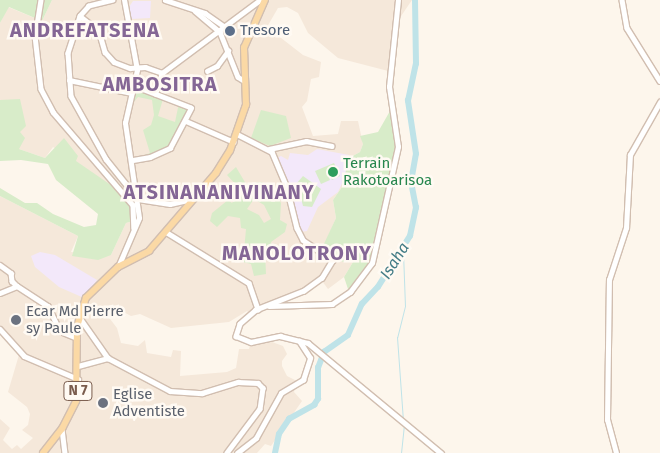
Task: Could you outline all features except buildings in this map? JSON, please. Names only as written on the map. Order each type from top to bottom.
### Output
[{"type":"main road","name":"N 7","points":[[43,453],[62,428],[76,401],[78,379],[77,338],[86,298],[118,267],[144,256],[216,173],[234,142],[246,104],[243,80],[246,38],[265,0]]},
{"type":"street","points":[[41,0],[35,36],[40,89],[53,112],[133,205],[135,228]]},
{"type":"street","points":[[113,0],[94,2],[80,16],[68,53],[68,80],[78,112],[101,151],[138,199],[170,204],[192,199]]},
{"type":"street","points":[[118,267],[135,228],[138,199],[133,160],[125,123],[137,70],[124,0]]},
{"type":"street","points":[[166,0],[195,12],[220,32],[238,77],[243,80]]},
{"type":"street","points":[[155,94],[162,73],[220,32],[260,0]]},
{"type":"street","points":[[259,308],[332,304],[350,292],[369,269],[398,147],[389,87],[398,0]]},
{"type":"street","points":[[622,0],[627,28],[660,81]]},
{"type":"street","points":[[195,12],[205,13],[225,27]]},
{"type":"street","points":[[80,16],[99,31],[107,56],[137,70],[145,67],[162,73]]},
{"type":"street","points":[[207,71],[217,66],[228,51]]},
{"type":"street","points":[[68,80],[132,93]]},
{"type":"street","points":[[133,160],[150,157],[170,148],[186,121],[190,105],[134,86]]},
{"type":"street","points":[[616,453],[607,420],[608,280],[626,228],[630,155],[660,102]]},
{"type":"street","points":[[186,121],[234,142]]},
{"type":"street","points":[[237,134],[269,148],[306,142],[332,146]]},
{"type":"street","points":[[269,148],[287,188],[297,228],[303,240],[333,260],[322,278],[304,291],[259,308],[237,328],[239,340],[250,342],[280,336],[296,339],[319,352],[441,453]]},
{"type":"street","points":[[166,232],[249,283],[259,308]]},
{"type":"street","points":[[0,265],[11,273],[12,280],[17,286],[48,306],[60,331],[77,338]]},
{"type":"street","points":[[0,293],[17,286]]},
{"type":"street","points":[[80,318],[108,358],[148,382],[175,392],[202,393],[238,382],[258,383],[262,388],[260,409],[227,453]]},
{"type":"street","points":[[0,329],[24,356],[78,379]]},
{"type":"street","points":[[237,453],[256,438],[281,393],[304,380],[310,358],[296,339]]},
{"type":"street","points":[[78,366],[108,358]]},
{"type":"street","points":[[62,428],[64,453]]},
{"type":"shaded area","points":[[52,0],[412,0],[397,22],[392,72],[338,58],[308,33],[298,13],[287,7],[278,8],[267,27],[303,55],[321,62],[319,77],[311,79],[307,101],[302,107],[313,136],[338,134],[341,121],[358,121],[363,144],[360,152],[349,158],[342,187],[333,200],[336,218],[323,248],[343,262],[353,262],[344,277],[328,289],[322,281],[292,299],[266,306],[252,316],[247,311],[229,322],[171,328],[140,314],[131,316],[120,310],[107,315],[117,328],[121,343],[138,346],[145,340],[147,353],[171,357],[173,350],[181,351],[180,376],[227,372],[236,368],[239,349],[249,349],[250,345],[272,342],[283,346],[287,354],[282,361],[282,366],[287,376],[297,381],[294,392],[302,401],[271,446],[265,444],[257,453],[0,453],[0,419],[10,428],[3,440],[12,449],[17,445],[21,449],[33,438],[22,430],[28,425],[30,414],[27,407],[8,392],[21,348],[0,328],[0,196],[78,236],[71,252],[111,255],[126,223],[133,221],[105,183],[53,147],[45,158],[19,149],[20,100],[0,100],[0,23],[8,7],[42,21]]},
{"type":"shaded area","points":[[133,1],[151,1],[150,18],[131,19],[129,7]]},
{"type":"shaded area","points":[[317,149],[349,155],[346,175],[338,192],[318,207],[307,231],[300,232],[289,188],[277,158],[281,156],[288,160],[290,153],[308,155]]},
{"type":"shaded area","points":[[40,252],[55,255],[97,280],[84,298],[59,287],[35,267],[31,256]]},
{"type":"green space","points":[[0,0],[52,0],[42,21],[9,7],[0,23]]},
{"type":"green space","points":[[137,90],[163,99],[158,116],[175,122],[179,103],[189,107],[169,147],[150,156],[135,158],[150,153],[143,130],[151,125],[154,115],[152,100],[138,97],[133,103]]},
{"type":"green space","points":[[20,99],[26,126],[20,132],[25,138],[19,149],[45,158],[64,138],[78,156],[76,161],[124,194],[133,207],[133,221],[126,223],[111,255],[98,260],[72,256],[78,236],[0,196],[0,188],[25,203],[37,203],[53,214],[84,227],[96,225],[98,214],[56,180],[48,164],[21,160],[0,161],[0,100]]},
{"type":"green space","points":[[261,110],[286,116],[291,138],[270,146],[251,138]]},
{"type":"green space","points":[[390,111],[397,147],[371,263],[349,292],[344,277],[353,262],[343,262],[322,248],[336,218],[333,200],[342,187],[349,158],[360,152],[363,144],[360,136],[378,132]]},
{"type":"green space","points":[[334,163],[340,176],[332,180],[326,170],[330,180],[321,184],[315,171]]},
{"type":"green space","points":[[236,167],[246,184],[262,182],[265,190],[275,191],[281,203],[280,220],[287,224],[285,232],[271,242],[272,249],[265,250],[266,274],[254,276],[251,264],[243,262],[246,229],[241,228],[240,218],[228,216],[217,227],[210,221],[212,213],[228,200],[232,203],[238,195],[236,185],[227,175]],"holes":[[[254,199],[264,205],[271,219],[264,223],[259,215],[247,209]]]},
{"type":"green space","points":[[303,176],[321,189],[312,207],[303,206],[297,183]]},
{"type":"waterway","name":"Isaha","points":[[275,453],[279,434],[289,419],[314,405],[318,399],[318,368],[324,352],[348,335],[362,304],[378,287],[410,236],[416,208],[411,182],[416,154],[408,101],[416,64],[415,0]]},
{"type":"waterway","points":[[403,252],[405,306],[397,337],[403,420]]},
{"type":"waterway","points":[[401,453],[404,424]]},
{"type":"place","name":"Tresore","points":[[230,31]]},
{"type":"place","name":"Terrain Rakotoarisoa","points":[[333,172]]},
{"type":"place","name":"Ecar Md Pierre sy Paule","points":[[16,320]]},
{"type":"place","name":"Eglise Adventiste","points":[[103,403]]},
{"type":"district","name":"ANDREFATSENA","points":[[85,30]]},
{"type":"district","name":"AMBOSITRA","points":[[160,84]]},
{"type":"district","name":"ATSINANANIVINANY","points":[[219,192]]},
{"type":"district","name":"MANOLOTRONY","points":[[297,253]]}]
